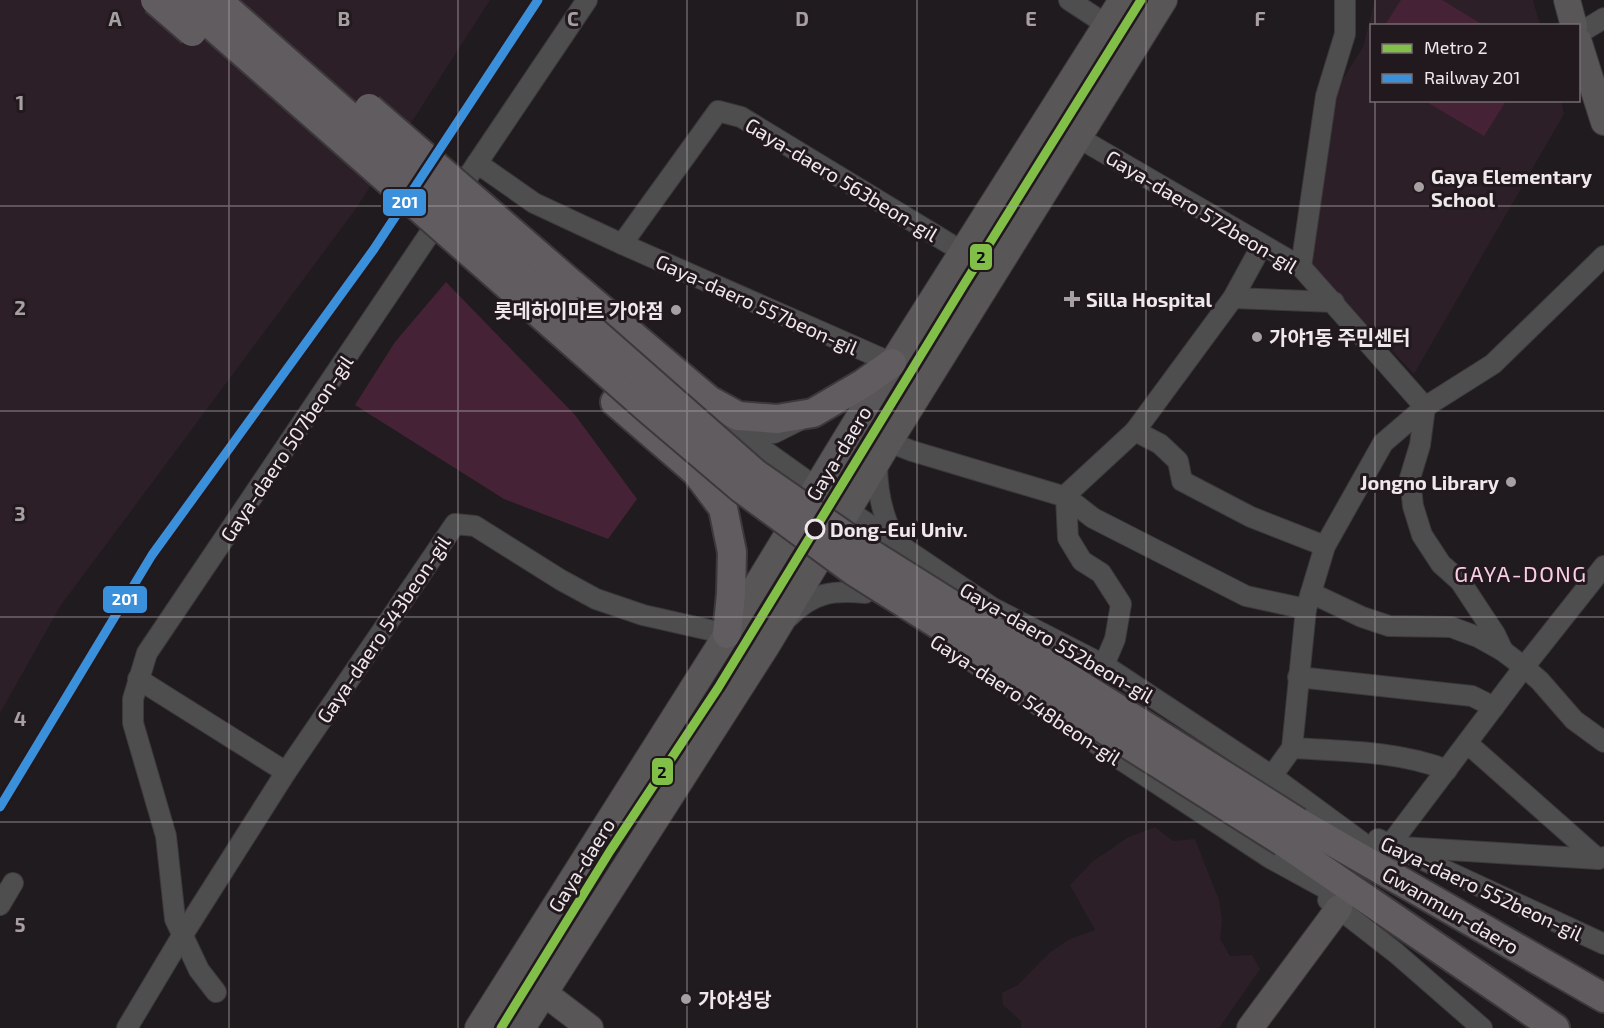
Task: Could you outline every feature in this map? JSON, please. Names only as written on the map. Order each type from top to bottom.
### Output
[{"type":"highway","points":[[155,0],[696,472],[723,508],[732,552],[727,634]]},
{"type":"highway","points":[[183,0],[742,489],[855,572],[1284,840]]},
{"type":"highway","points":[[217,0],[756,474],[1284,840]]},
{"type":"highway","points":[[244,0],[709,400],[738,416],[777,419],[813,413],[864,384],[895,359]]},
{"type":"highway","name":"Gwanmun-daero","points":[[1284,840],[1453,912],[1604,998]]},
{"type":"highway","name":"Gwanmun-daero","points":[[1284,840],[1555,1028]]},
{"type":"main road","name":"Gaya-daero","points":[[478,1028],[727,634],[895,359],[1122,0]]},
{"type":"main road","name":"Gaya-daero","points":[[522,1028],[776,630],[932,373],[1164,0]]},
{"type":"main road","points":[[1567,0],[1573,24]]},
{"type":"main road","points":[[1580,46],[1604,122]]},
{"type":"main road","points":[[895,359],[889,386],[898,398],[905,396],[932,373]]},
{"type":"main road","points":[[1250,1028],[1339,908]]},
{"type":"main road","points":[[514,970],[590,1028]]},
{"type":"street","name":"Gaya-daero 507beon-gil","points":[[216,992],[199,970],[175,920],[166,836],[133,723],[133,699],[147,653],[587,0]]},
{"type":"street","points":[[1069,0],[1107,25]]},
{"type":"street","points":[[1301,267],[1326,96],[1345,34],[1345,0]]},
{"type":"street","points":[[1580,33],[1604,18]]},
{"type":"street","name":"Gaya-daero 563beon-gil","points":[[622,244],[718,111],[741,117],[963,252]]},
{"type":"street","name":"Gaya-daero 572beon-gil","points":[[1079,138],[1301,267],[1425,407]]},
{"type":"street","name":"Gaya-daero 557beon-gil","points":[[477,163],[534,203],[622,244],[895,359]]},
{"type":"street","points":[[1104,665],[1115,639],[1121,604],[1101,573],[1082,561],[1068,538],[1066,497],[1135,431],[1233,298],[1262,245]]},
{"type":"street","points":[[1272,776],[1292,748],[1308,601],[1324,546],[1383,443],[1425,407],[1492,364],[1604,256]]},
{"type":"street","points":[[1233,298],[1334,302]]},
{"type":"street","points":[[725,519],[727,496],[678,424],[633,380],[713,422],[740,433],[774,433],[813,413]]},
{"type":"street","points":[[1425,407],[1420,445],[1410,478],[1413,506],[1422,535],[1441,564],[1460,581],[1495,634],[1503,651]]},
{"type":"street","name":"Gaya-daero 548beon-gil","points":[[678,424],[818,561],[865,593],[1284,840],[1339,908],[1396,953],[1482,1028]]},
{"type":"street","points":[[1135,431],[1160,444],[1178,461],[1182,481],[1251,517],[1324,546]]},
{"type":"street","name":"Gaya-daero 552beon-gil","points":[[740,433],[849,511],[993,608],[1104,665],[1299,794],[1389,846],[1604,944]]},
{"type":"street","points":[[897,544],[884,519],[877,475],[883,453],[933,458],[1066,497],[1093,518],[1246,596],[1308,601],[1389,626],[1451,627],[1478,637],[1503,651],[1524,667],[1540,681],[1574,720],[1604,742]]},
{"type":"street","name":"Gaya-daero 543beon-gil","points":[[286,772],[454,524],[475,526],[561,580],[596,599],[643,615],[727,634]]},
{"type":"street","points":[[1389,846],[1524,667],[1604,566]]},
{"type":"street","points":[[776,630],[798,607],[814,597],[843,591],[865,593]]},
{"type":"street","points":[[1298,677],[1472,696],[1494,707]]},
{"type":"street","points":[[127,1028],[182,936],[286,772],[138,679]]},
{"type":"street","points":[[1467,743],[1601,858]]},
{"type":"street","points":[[1292,748],[1346,751],[1425,761],[1447,770]]},
{"type":"street","name":"Gaya-daero 552beon-gil","points":[[1299,794],[1453,912]]},
{"type":"street","points":[[1389,846],[1601,858]]},
{"type":"street","points":[[0,906],[13,882]]},
{"type":"shaded area","points":[[0,0],[490,0],[355,210],[61,605],[0,713]]},
{"type":"shaded area","name":"Gaya Elementary School","points":[[1375,0],[1533,0],[1540,24],[1370,24],[1370,102],[1561,102],[1564,114],[1414,374],[1305,259],[1330,100],[1363,47]]},
{"type":"shaded area","points":[[1401,0],[1442,0],[1481,24],[1386,24]]},
{"type":"shaded area","points":[[1427,102],[1505,102],[1484,136]]},
{"type":"shaded area","points":[[446,282],[575,415],[637,499],[608,539],[504,499],[355,405],[395,342]]},
{"type":"shaded area","points":[[1155,827],[1173,841],[1195,839],[1219,900],[1222,920],[1220,939],[1230,956],[1252,955],[1260,969],[1219,1028],[1021,1028],[1021,1021],[1003,1005],[1002,993],[1018,985],[1049,953],[1070,939],[1095,930],[1070,885],[1092,862],[1127,838]]},
{"type":"metro line","name":"2","points":[[501,1028],[610,851],[718,688],[963,286],[1141,0]]},
{"type":"rail line","name":"201","points":[[0,807],[152,555],[374,249],[538,0]]},
{"type":"place","name":"Gaya Elementary School","points":[[1419,187]]},
{"type":"place","name":"Silla Hospital","points":[[1072,299]]},
{"type":"place","name":"롯데하이마트 가야점","points":[[676,310]]},
{"type":"place","name":"가야1동 주민센터","points":[[1257,337]]},
{"type":"place","name":"Jongno Library","points":[[1511,482]]},
{"type":"place","name":"Dong-Eui Univ.","points":[[815,529]]},
{"type":"place","name":"가야성당","points":[[686,999]]},
{"type":"district","name":"GAYA-DONG","points":[[1521,573]]}]
